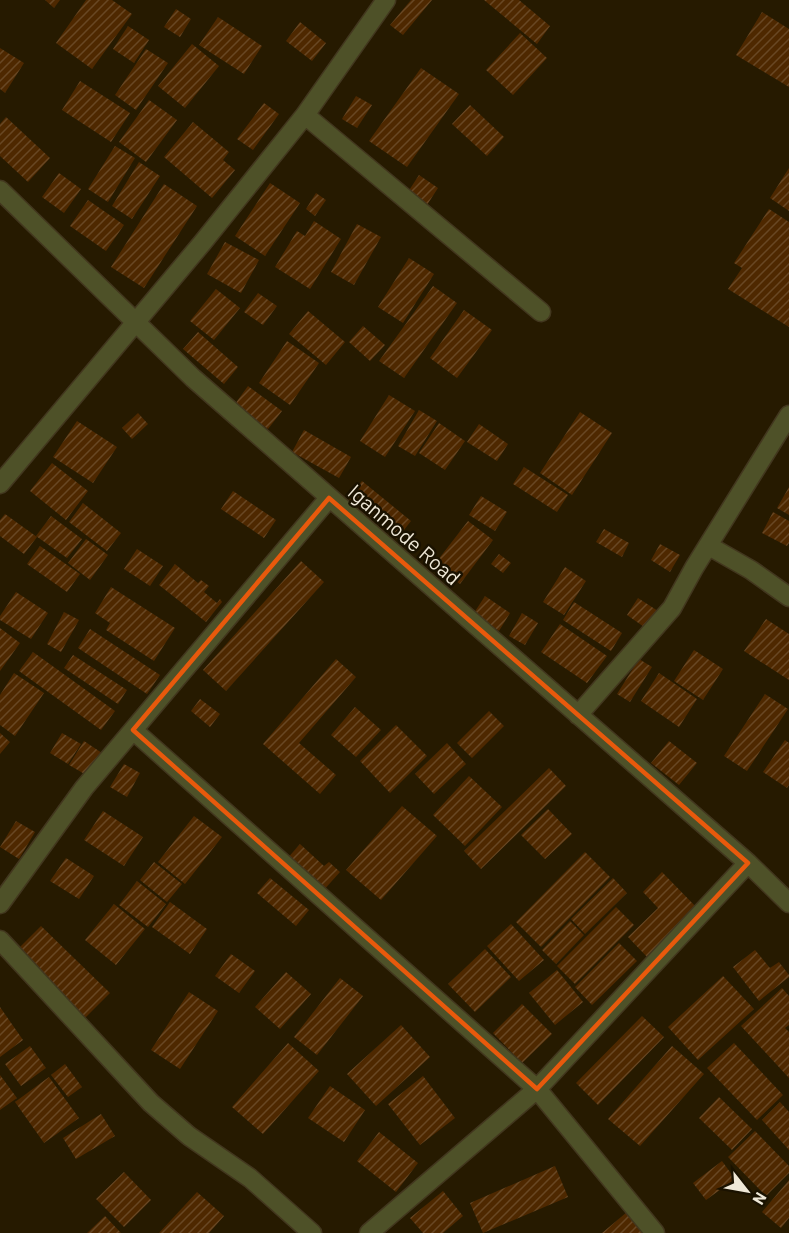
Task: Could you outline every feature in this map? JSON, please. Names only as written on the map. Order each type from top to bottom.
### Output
[{"type":"street","points":[[0,484],[203,242],[305,115],[386,0]]},
{"type":"street","points":[[305,115],[541,312]]},
{"type":"street","name":"Iganmode Road","points":[[0,190],[193,378],[748,863],[789,903]]},
{"type":"street","points":[[579,715],[672,608],[694,568],[789,415]]},
{"type":"street","points":[[0,904],[84,788],[329,498]]},
{"type":"street","points":[[709,546],[751,570],[789,597]]},
{"type":"street","points":[[132,730],[537,1089],[655,1233]]},
{"type":"street","points":[[369,1233],[537,1089],[748,863]]},
{"type":"street","points":[[0,940],[151,1103],[189,1136],[250,1178],[312,1233]]},
{"type":"highlighted area","points":[[329,498],[748,863],[537,1089],[133,730]]},
{"type":"building","points":[[45,0],[60,0],[54,8]]},
{"type":"building","points":[[86,0],[112,0],[132,14],[92,69],[56,43]]},
{"type":"building","points":[[411,0],[432,0],[403,35],[390,25]]},
{"type":"building","points":[[484,0],[519,0],[550,26],[537,44]]},
{"type":"building","points":[[176,9],[191,19],[180,37],[164,27]]},
{"type":"building","points":[[762,12],[789,29],[789,87],[736,55]]},
{"type":"building","points":[[218,17],[262,46],[244,74],[199,45]]},
{"type":"building","points":[[300,22],[326,43],[312,61],[286,41]]},
{"type":"building","points":[[128,26],[149,40],[134,63],[113,49]]},
{"type":"building","points":[[520,33],[547,58],[513,95],[486,70]]},
{"type":"building","points":[[192,44],[219,66],[185,108],[158,86]]},
{"type":"building","points":[[0,48],[24,63],[5,93],[0,89]]},
{"type":"building","points":[[146,49],[168,63],[136,110],[115,95]]},
{"type":"building","points":[[421,68],[459,94],[407,167],[369,141]]},
{"type":"building","points":[[80,81],[130,113],[111,142],[62,110]]},
{"type":"building","points":[[356,96],[372,105],[357,128],[342,119]]},
{"type":"building","points":[[149,100],[177,120],[146,162],[119,142]]},
{"type":"building","points":[[264,103],[279,114],[253,150],[237,139]]},
{"type":"building","points":[[470,105],[504,137],[487,156],[452,124]]},
{"type":"building","points":[[6,117],[50,158],[28,182],[0,156],[0,124]]},
{"type":"building","points":[[193,122],[229,152],[223,160],[235,170],[212,198],[164,157]]},
{"type":"building","points":[[115,146],[135,158],[108,202],[88,189]]},
{"type":"building","points":[[139,162],[160,176],[132,219],[112,206]]},
{"type":"building","points":[[789,168],[789,211],[770,198]]},
{"type":"building","points":[[59,173],[81,189],[64,213],[42,197]]},
{"type":"building","points":[[419,175],[438,188],[425,208],[406,195]]},
{"type":"building","points":[[270,183],[300,203],[265,256],[235,236]]},
{"type":"building","points":[[164,184],[197,206],[144,288],[111,267]]},
{"type":"building","points":[[316,193],[326,200],[315,216],[306,209]]},
{"type":"building","points":[[88,200],[124,225],[106,251],[70,226]]},
{"type":"building","points":[[769,209],[789,222],[789,327],[728,289],[742,268],[734,263]]},
{"type":"building","points":[[314,221],[341,239],[310,289],[275,267],[297,231],[305,236]]},
{"type":"building","points":[[357,224],[381,237],[354,285],[331,272]]},
{"type":"building","points":[[225,242],[259,260],[241,293],[207,274]]},
{"type":"building","points":[[409,258],[434,274],[403,323],[378,307]]},
{"type":"building","points":[[433,286],[457,303],[404,378],[379,361]]},
{"type":"building","points":[[216,289],[240,308],[214,340],[190,321]]},
{"type":"building","points":[[258,293],[277,306],[263,325],[244,312]]},
{"type":"building","points":[[464,310],[492,330],[457,378],[430,358]]},
{"type":"building","points":[[308,311],[345,342],[326,365],[289,334]]},
{"type":"building","points":[[363,326],[385,345],[370,361],[349,342]]},
{"type":"building","points":[[198,332],[238,367],[224,384],[183,349]]},
{"type":"building","points":[[287,341],[319,363],[290,405],[259,383]]},
{"type":"building","points":[[248,386],[282,411],[268,429],[235,404]]},
{"type":"building","points":[[389,395],[415,411],[385,457],[360,441]]},
{"type":"building","points":[[419,410],[437,421],[415,456],[398,446]]},
{"type":"building","points":[[580,412],[612,433],[572,495],[540,473]]},
{"type":"building","points":[[138,413],[148,424],[132,439],[122,428]]},
{"type":"building","points":[[77,421],[117,447],[93,483],[53,457]]},
{"type":"building","points":[[439,423],[465,441],[445,470],[419,453]]},
{"type":"building","points":[[479,424],[508,444],[497,461],[467,442]]},
{"type":"building","points":[[304,430],[351,457],[339,478],[292,452]]},
{"type":"building","points":[[52,463],[88,491],[66,520],[30,491]]},
{"type":"building","points":[[524,467],[568,495],[557,512],[513,484]]},
{"type":"building","points":[[362,481],[411,521],[397,539],[348,498]]},
{"type":"building","points":[[789,487],[789,515],[777,508]]},
{"type":"building","points":[[233,491],[276,520],[264,538],[221,509]]},
{"type":"building","points":[[481,496],[507,512],[495,531],[469,515]]},
{"type":"building","points":[[83,503],[121,533],[107,551],[69,522]]},
{"type":"building","points":[[773,512],[789,521],[787,546],[762,533]]},
{"type":"building","points":[[5,514],[37,537],[24,554],[0,536],[0,520]]},
{"type":"building","points":[[51,516],[82,539],[67,558],[36,536]]},
{"type":"building","points":[[468,521],[493,540],[460,584],[434,565]]},
{"type":"building","points":[[604,529],[629,543],[622,557],[596,542]]},
{"type":"building","points":[[86,539],[108,555],[90,580],[68,563]]},
{"type":"building","points":[[660,544],[680,555],[670,572],[651,560]]},
{"type":"building","points":[[40,546],[80,574],[67,592],[27,564]]},
{"type":"building","points":[[137,549],[163,566],[150,586],[124,569]]},
{"type":"building","points":[[499,554],[511,563],[503,573],[491,564]]},
{"type":"building","points":[[301,561],[324,582],[226,691],[203,670]]},
{"type":"building","points":[[175,564],[198,583],[201,580],[209,586],[204,592],[217,603],[220,599],[222,602],[206,622],[159,585]]},
{"type":"building","points":[[565,567],[586,581],[564,615],[543,602]]},
{"type":"building","points":[[111,587],[175,628],[154,661],[106,630],[110,623],[95,613]]},
{"type":"building","points":[[16,592],[48,613],[31,639],[0,620],[0,616]]},
{"type":"building","points":[[485,596],[510,613],[499,631],[474,613]]},
{"type":"building","points":[[638,598],[658,611],[647,629],[627,615]]},
{"type":"building","points":[[574,602],[622,633],[611,651],[563,620]]},
{"type":"building","points":[[64,612],[79,620],[61,652],[47,644]]},
{"type":"building","points":[[522,613],[538,623],[525,645],[509,636]]},
{"type":"building","points":[[766,619],[789,634],[789,680],[744,651]]},
{"type":"building","points":[[560,624],[607,656],[587,683],[541,652]]},
{"type":"building","points":[[0,628],[20,643],[0,671]]},
{"type":"building","points":[[90,629],[160,675],[147,694],[78,648]]},
{"type":"building","points":[[694,650],[723,669],[703,700],[674,681]]},
{"type":"building","points":[[33,652],[115,711],[101,730],[19,671]]},
{"type":"building","points":[[73,655],[127,690],[118,704],[64,668]]},
{"type":"building","points":[[336,659],[356,677],[299,743],[336,775],[320,794],[263,744]]},
{"type":"building","points":[[639,659],[652,667],[630,702],[617,694]]},
{"type":"building","points":[[14,673],[44,693],[15,736],[0,725],[0,695]]},
{"type":"building","points":[[659,673],[697,699],[679,727],[641,701]]},
{"type":"building","points":[[765,694],[788,709],[747,771],[724,756]]},
{"type":"building","points":[[200,699],[220,714],[210,727],[191,711]]},
{"type":"building","points":[[355,707],[381,730],[356,757],[331,735]]},
{"type":"building","points":[[489,711],[504,726],[472,758],[457,743]]},
{"type":"building","points":[[396,725],[427,756],[390,793],[360,761]]},
{"type":"building","points":[[0,733],[10,742],[0,754]]},
{"type":"building","points":[[62,733],[81,744],[68,764],[50,753]]},
{"type":"building","points":[[785,740],[789,743],[789,785],[787,788],[763,772]]},
{"type":"building","points":[[84,741],[102,753],[88,776],[69,765]]},
{"type":"building","points":[[669,741],[697,763],[679,785],[651,763]]},
{"type":"building","points":[[447,743],[466,764],[434,794],[415,774]]},
{"type":"building","points":[[124,764],[140,773],[127,797],[110,787]]},
{"type":"building","points":[[549,768],[566,786],[481,869],[464,851]]},
{"type":"building","points":[[469,776],[502,807],[465,846],[433,815]]},
{"type":"building","points":[[402,806],[437,836],[381,900],[346,870]]},
{"type":"building","points":[[548,809],[572,834],[545,859],[521,835]]},
{"type":"building","points":[[103,811],[143,837],[124,866],[84,840]]},
{"type":"building","points":[[194,816],[222,837],[185,884],[158,862]]},
{"type":"building","points":[[16,821],[35,832],[19,859],[0,847]]},
{"type":"building","points":[[300,844],[324,866],[329,862],[340,872],[322,892],[286,860]]},
{"type":"building","points":[[585,852],[610,877],[541,947],[516,922]]},
{"type":"building","points":[[66,858],[94,876],[79,899],[50,881]]},
{"type":"building","points":[[154,862],[182,884],[167,902],[140,880]]},
{"type":"building","points":[[662,872],[698,909],[648,958],[628,937],[658,908],[643,892]]},
{"type":"building","points":[[270,878],[309,910],[296,926],[257,893]]},
{"type":"building","points":[[613,878],[627,893],[585,934],[571,919]]},
{"type":"building","points":[[137,881],[166,904],[148,927],[119,905]]},
{"type":"building","points":[[170,902],[207,929],[190,954],[152,927]]},
{"type":"building","points":[[114,904],[145,929],[116,965],[85,940]]},
{"type":"building","points":[[616,907],[634,925],[575,984],[557,966]]},
{"type":"building","points":[[570,921],[584,935],[556,964],[542,950]]},
{"type":"building","points":[[511,924],[544,960],[519,981],[487,946]]},
{"type":"building","points":[[41,926],[110,993],[84,1019],[15,952]]},
{"type":"building","points":[[619,943],[637,961],[592,1005],[575,987]]},
{"type":"building","points":[[485,949],[511,977],[475,1012],[448,984]]},
{"type":"building","points":[[755,950],[770,968],[779,962],[789,975],[759,1001],[733,967]]},
{"type":"building","points":[[231,954],[255,971],[239,993],[215,976]]},
{"type":"building","points":[[557,970],[583,1002],[555,1025],[529,993]]},
{"type":"building","points":[[286,972],[311,994],[280,1029],[255,1007]]},
{"type":"building","points":[[723,976],[754,1009],[698,1060],[668,1027]]},
{"type":"building","points":[[340,978],[363,996],[317,1055],[294,1037]]},
{"type":"building","points":[[782,988],[789,996],[789,1025],[785,1028],[789,1032],[789,1078],[741,1026]]},
{"type":"building","points":[[189,992],[218,1011],[180,1069],[151,1050]]},
{"type":"building","points":[[522,1004],[552,1034],[522,1063],[493,1033]]},
{"type":"building","points":[[0,1007],[23,1040],[0,1057]]},
{"type":"building","points":[[642,1016],[664,1037],[598,1105],[576,1083]]},
{"type":"building","points":[[401,1025],[430,1057],[376,1106],[347,1074]]},
{"type":"building","points":[[288,1043],[319,1071],[263,1134],[232,1107]]},
{"type":"building","points":[[734,1043],[783,1095],[757,1120],[707,1068]]},
{"type":"building","points":[[30,1046],[46,1068],[21,1086],[5,1064]]},
{"type":"building","points":[[672,1046],[704,1074],[640,1146],[608,1119]]},
{"type":"building","points":[[65,1064],[82,1087],[68,1097],[51,1075]]},
{"type":"building","points":[[0,1075],[17,1098],[0,1110]]},
{"type":"building","points":[[423,1076],[455,1118],[420,1145],[388,1104]]},
{"type":"building","points":[[49,1077],[79,1118],[44,1143],[15,1102]]},
{"type":"building","points":[[330,1086],[365,1110],[344,1142],[308,1118]]},
{"type":"building","points":[[719,1097],[752,1129],[732,1150],[699,1118]]},
{"type":"building","points":[[780,1102],[789,1112],[789,1150],[762,1120]]},
{"type":"building","points":[[101,1114],[115,1136],[76,1159],[63,1138]]},
{"type":"building","points":[[755,1131],[789,1166],[789,1173],[766,1196],[728,1157]]},
{"type":"building","points":[[379,1132],[418,1163],[396,1192],[357,1161]]},
{"type":"building","points":[[722,1161],[735,1179],[706,1200],[693,1183]]},
{"type":"building","points":[[555,1166],[568,1197],[483,1233],[470,1203]]},
{"type":"building","points":[[124,1172],[151,1200],[124,1227],[96,1199]]},
{"type":"building","points":[[789,1180],[789,1218],[781,1228],[762,1212]]},
{"type":"building","points":[[443,1191],[463,1216],[443,1233],[423,1233],[410,1218]]},
{"type":"building","points":[[197,1192],[224,1216],[209,1233],[159,1233]]},
{"type":"building","points":[[627,1212],[644,1233],[602,1233]]},
{"type":"building","points":[[105,1216],[121,1233],[87,1233]]}]
